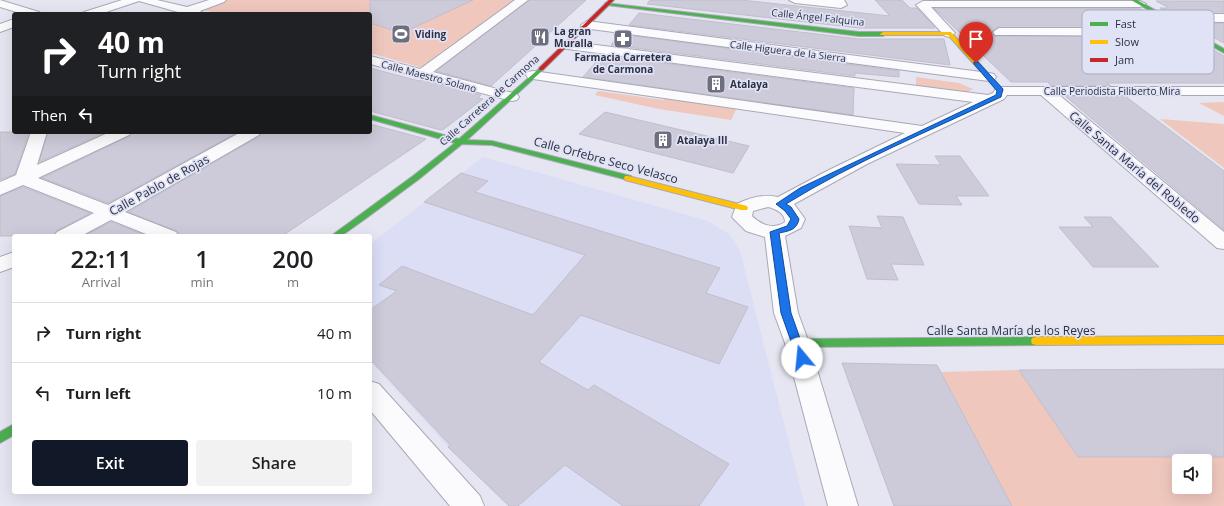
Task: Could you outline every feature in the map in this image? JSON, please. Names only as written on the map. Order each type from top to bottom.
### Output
[{"type":"street","points":[[95,12],[134,0]]},
{"type":"street","points":[[144,0],[191,12]]},
{"type":"street","points":[[187,11],[220,0]]},
{"type":"street","points":[[422,74],[522,0]]},
{"type":"street","points":[[795,0],[841,5],[838,0]]},
{"type":"street","points":[[780,204],[803,190],[925,131],[995,95],[989,77],[922,5],[1020,1],[1137,2],[1151,10]]},
{"type":"street","name":"Calle Ángel Falquina","points":[[609,2],[860,34],[949,33]]},
{"type":"street","name":"Calle Carretera de Carmona","points":[[338,234],[417,177],[461,142],[512,97],[532,75],[587,25],[609,2]]},
{"type":"street","points":[[0,3],[29,12]]},
{"type":"street","points":[[0,28],[12,25]]},
{"type":"street","name":"Calle Higuera de la Sierra","points":[[587,25],[989,77]]},
{"type":"street","points":[[999,32],[1082,32]]},
{"type":"street","points":[[1214,44],[1224,43]]},
{"type":"street","name":"Calle Periodista Filiberto Mira","points":[[565,45],[995,95],[1045,91],[1224,91]]},
{"type":"street","points":[[1214,46],[1224,51]]},
{"type":"street","name":"Calle Maestro Solano","points":[[372,61],[512,97]]},
{"type":"street","points":[[532,75],[925,131]]},
{"type":"street","name":"Calle Santa María del Robledo","points":[[1045,91],[1224,243]]},
{"type":"street","name":"Calle Orfebre Seco Velasco","points":[[372,118],[461,142],[492,143],[744,208]]},
{"type":"street","points":[[24,179],[38,134]]},
{"type":"street","points":[[0,189],[119,134]]},
{"type":"street","name":"Calle Pablo de Rojas","points":[[68,234],[86,226],[249,134]]},
{"type":"street","points":[[24,179],[164,234]]},
{"type":"street","points":[[760,201],[780,204],[788,209],[795,219],[794,224],[790,228],[774,232],[762,230],[751,226],[742,217],[744,208],[753,203],[760,201]]},
{"type":"street","points":[[774,232],[786,313],[797,343],[843,506]]},
{"type":"street","points":[[0,265],[12,260]]},
{"type":"street","name":"Calle Santa María de los Reyes","points":[[797,343],[1224,340]]},
{"type":"street","points":[[372,393],[469,506]]},
{"type":"street","points":[[0,438],[12,430]]},
{"type":"shaded area","name":"Viding","points":[[225,0],[515,0],[423,68],[372,54],[372,12],[213,12],[200,9]]},
{"type":"shaded area","points":[[916,77],[959,83],[973,89],[966,93],[916,86]]},
{"type":"shaded area","points":[[598,91],[664,100],[666,97],[737,107],[731,120],[659,109],[595,95]]},
{"type":"shaded area","points":[[1224,102],[1224,116],[1199,103]]},
{"type":"shaded area","points":[[1160,119],[1224,124],[1224,168]]},
{"type":"shaded area","points":[[483,157],[708,221],[729,234],[740,251],[805,506],[509,506],[448,447],[372,363],[372,242]]},
{"type":"shaded area","points":[[1019,370],[1078,457],[1172,457],[1172,494],[1212,494],[1212,457],[1224,457],[1224,506],[1012,506],[941,372]]},
{"type":"building","points":[[370,0],[473,0],[402,33],[372,24],[372,12],[370,12]]},
{"type":"building","points":[[529,0],[586,0],[491,86],[436,71]]},
{"type":"building","points":[[650,0],[741,0],[890,16],[875,0],[902,0],[910,8],[917,8],[935,28],[859,28],[647,4]]},
{"type":"building","points":[[1156,1],[1224,1],[1224,12],[1214,12],[1214,10],[1164,10],[1160,8],[1169,8]]},
{"type":"building","points":[[934,8],[1139,8],[1143,10],[1082,10],[1082,26],[999,26],[992,32],[995,36],[1082,36],[1082,74],[1214,74],[1214,50],[1224,56],[1224,83],[1107,83],[1111,86],[1051,86],[1048,82],[1011,82]]},
{"type":"building","points":[[639,13],[859,39],[944,39],[950,65],[629,25]]},
{"type":"building","points":[[1214,23],[1224,23],[1224,43],[1214,38]]},
{"type":"building","points":[[620,34],[899,71],[899,77],[855,73],[855,76],[611,45]]},
{"type":"building","name":"Atalaya","points":[[602,55],[854,88],[853,115],[583,77]]},
{"type":"building","points":[[372,69],[419,81],[422,79],[481,95],[478,98],[483,99],[441,130],[372,112]]},
{"type":"building","points":[[1065,96],[1125,96],[1224,171],[1224,230]]},
{"type":"building","name":"Atalaya III","points":[[605,112],[749,146],[733,173],[579,134]]},
{"type":"building","points":[[372,125],[426,139],[285,234],[179,234],[177,231],[128,212],[260,136],[261,134],[372,134]]},
{"type":"building","points":[[0,132],[28,134],[15,174],[0,180]]},
{"type":"building","points":[[47,134],[102,134],[39,162]]},
{"type":"building","points":[[131,134],[234,134],[108,203],[42,178],[130,136]]},
{"type":"building","points":[[935,156],[960,156],[989,196],[956,196],[962,205],[919,204],[896,164],[941,165]]},
{"type":"building","points":[[461,173],[488,181],[475,192],[720,268],[706,293],[748,307],[719,364],[581,315],[539,362],[588,390],[594,385],[729,464],[699,506],[623,506],[565,465],[518,506],[509,506],[448,447],[450,445],[372,361],[372,309],[397,291],[379,285],[402,266],[533,315],[585,255],[424,202]]},
{"type":"building","points":[[23,187],[90,213],[56,231],[54,234],[12,234],[12,236],[0,236],[0,196]]},
{"type":"building","points":[[877,216],[903,217],[924,265],[891,264],[898,280],[867,279],[849,226],[882,228]]},
{"type":"building","points":[[1084,217],[1111,217],[1159,267],[1093,267],[1059,227],[1093,227]]},
{"type":"building","points":[[111,222],[142,234],[88,234]]},
{"type":"building","points":[[842,363],[937,365],[1012,506],[894,506]]},
{"type":"building","points":[[1224,369],[1224,457],[1212,457],[1212,454],[1172,454],[1172,457],[1078,457],[1019,370]]},
{"type":"traffic: fast","points":[[1133,0],[1151,10]]},
{"type":"traffic: fast","points":[[607,4],[859,34],[883,34]]},
{"type":"traffic: fast","points":[[1214,45],[1224,51]]},
{"type":"traffic: fast","points":[[338,234],[389,198],[442,157],[517,92],[541,69]]},
{"type":"traffic: fast","points":[[372,118],[461,142],[492,143],[628,178]]},
{"type":"traffic: fast","points":[[797,343],[1036,341]]},
{"type":"traffic: fast","points":[[0,438],[12,430]]},
{"type":"traffic: slow","points":[[883,34],[949,33],[1001,91]]},
{"type":"traffic: slow","points":[[628,178],[744,208]]},
{"type":"traffic: slow","points":[[1036,341],[1224,340]]},
{"type":"traffic: jam","points":[[541,69],[612,0]]},
{"type":"place","name":"Viding","points":[[401,34]]},
{"type":"place","name":"La gran Muralla","points":[[540,37]]},
{"type":"place","name":"Farmacia Carretera de Carmona","points":[[623,39]]},
{"type":"place","name":"Atalaya","points":[[716,84]]},
{"type":"place","name":"Atalaya III","points":[[663,140]]},
{"type":"route","points":[[802,358],[786,313],[774,232],[783,231],[790,228],[794,224],[795,219],[793,214],[780,204],[803,190],[877,153],[999,96],[1001,90],[976,63]]}]
